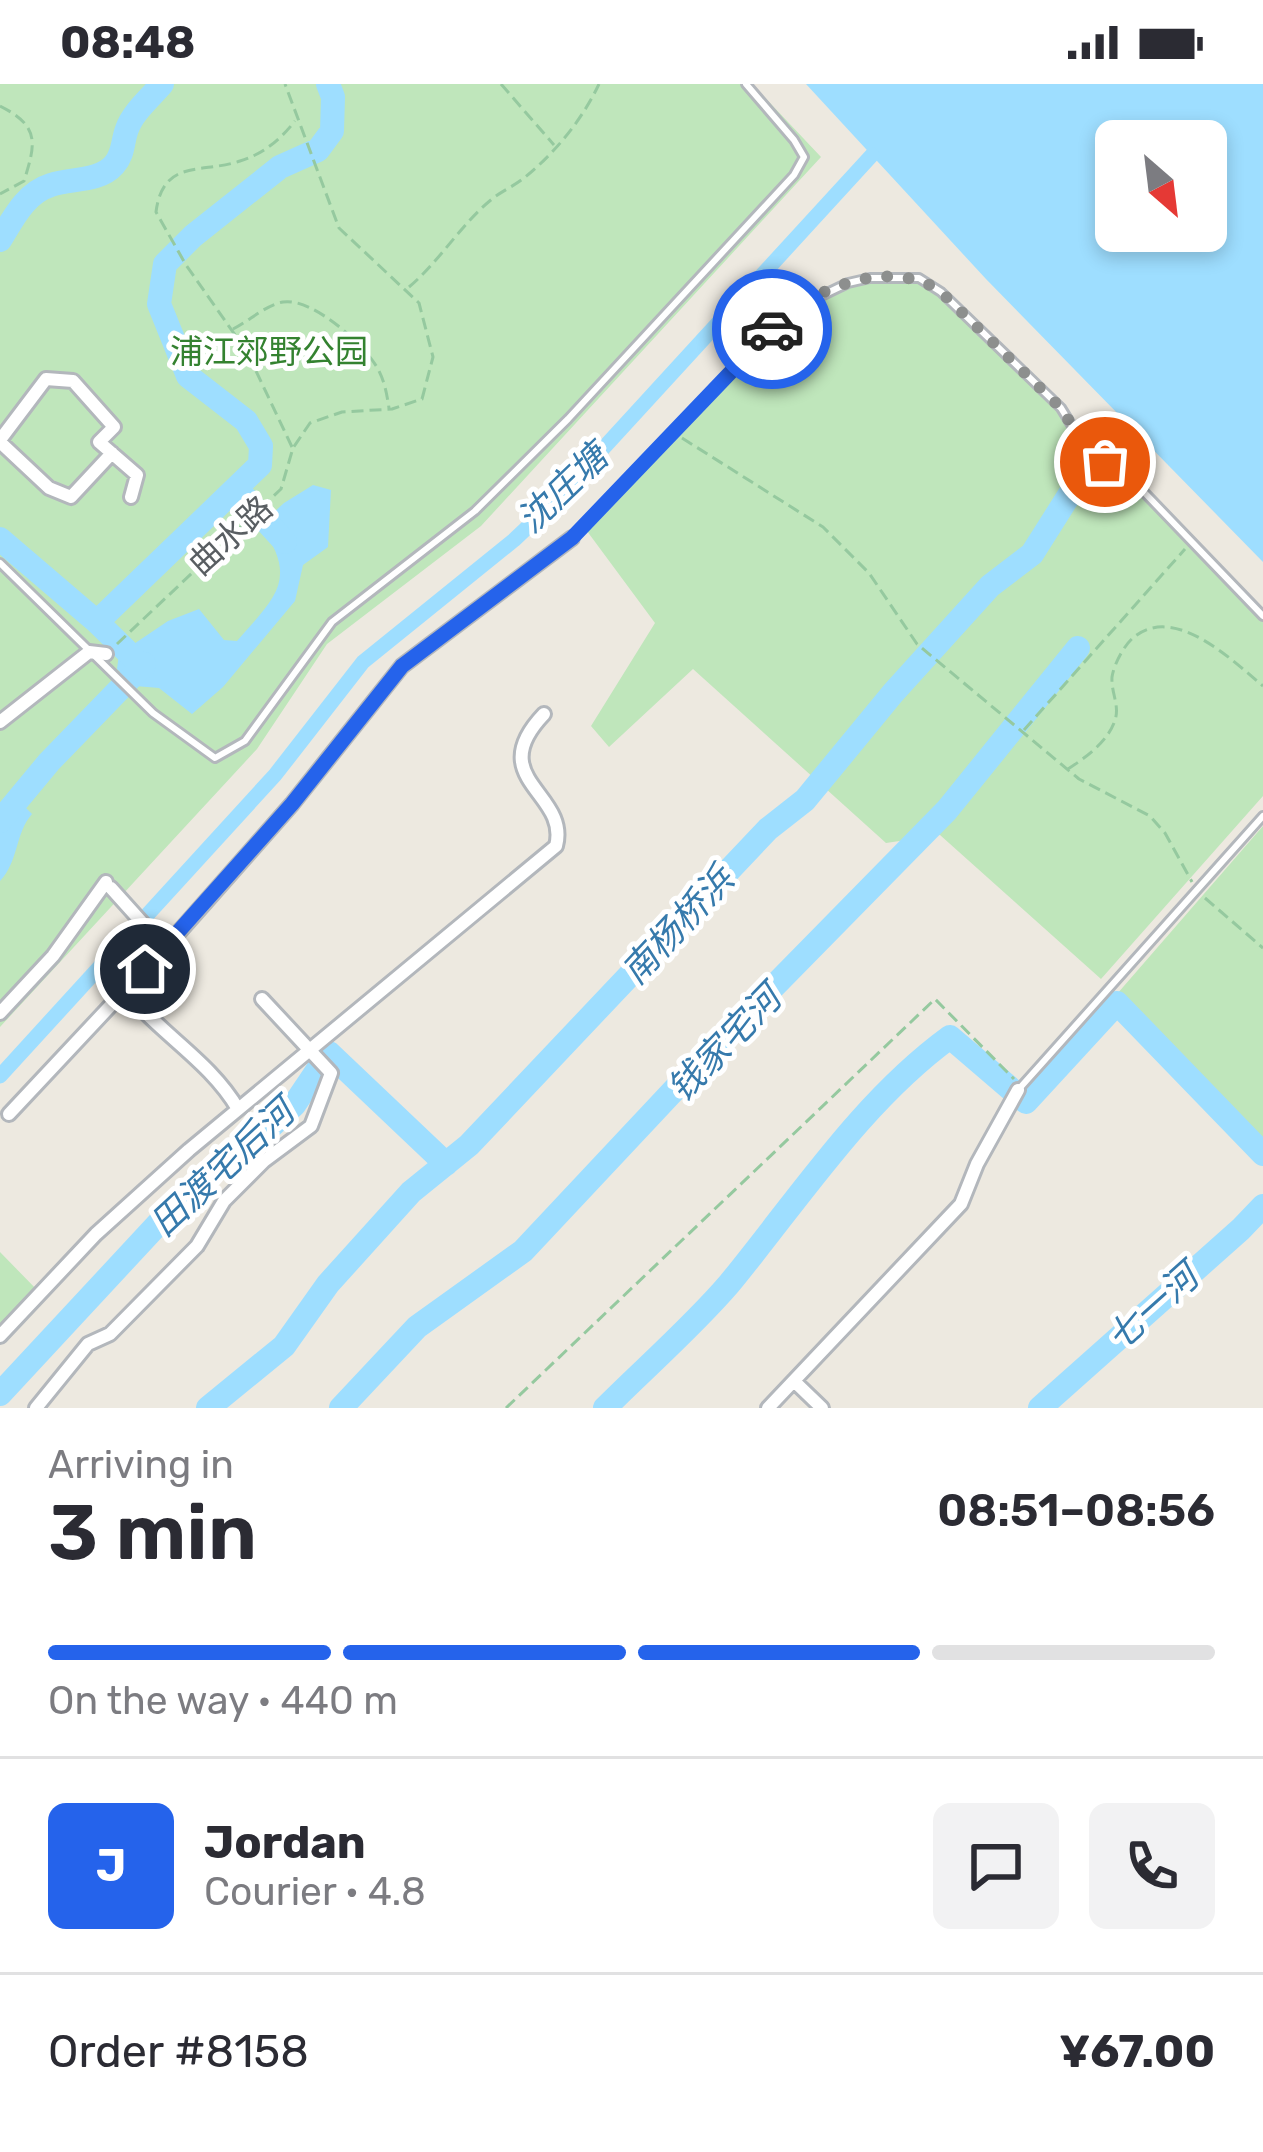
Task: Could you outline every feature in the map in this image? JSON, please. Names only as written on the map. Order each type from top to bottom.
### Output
[{"type":"street","points":[[112,453],[71,497],[49,488],[0,441],[46,379],[73,381],[114,427],[99,442],[112,453],[136,475],[131,496]]},
{"type":"street","points":[[9,1114],[292,804],[402,666],[572,538]]},
{"type":"street","points":[[0,722],[89,652],[106,654]]},
{"type":"street","points":[[0,1336],[96,1234],[238,1109],[556,846],[559,838],[551,812],[520,764],[532,727],[544,715]]},
{"type":"street","points":[[0,1013],[53,956],[108,885],[162,945]]},
{"type":"street","points":[[126,991],[149,1018],[199,1060],[238,1109]]},
{"type":"street","points":[[36,1408],[88,1344],[110,1334],[197,1246],[224,1201],[264,1161],[311,1126],[331,1073],[262,999]]},
{"type":"street","points":[[768,1408],[961,1204],[1017,1091]]},
{"type":"street","points":[[795,1382],[822,1408]]},
{"type":"lane","points":[[0,563],[134,694],[215,758],[245,741],[332,622],[475,511],[568,419],[794,175],[803,158],[794,140],[746,84]]},
{"type":"lane","points":[[572,538],[792,310],[848,284],[902,276],[919,278],[945,296],[1061,408],[1088,452],[1141,488],[1263,616]]},
{"type":"lane","points":[[1017,1091],[1263,816]]},
{"type":"path","points":[[231,330],[276,303],[303,305],[332,321],[370,356],[389,409],[422,399],[433,357],[419,303],[339,228],[285,84]]},
{"type":"path","points":[[501,84],[555,147]]},
{"type":"path","points":[[408,289],[492,199],[522,180],[555,147],[585,114],[599,84]]},
{"type":"path","points":[[0,106],[16,114],[35,144],[24,181],[0,194]]},
{"type":"path","points":[[293,448],[261,376],[156,212],[161,190],[181,171],[242,161],[282,137],[297,118]]},
{"type":"path","name":"曲水路","points":[[106,654],[281,489],[293,448],[310,423],[342,412],[389,409]]},
{"type":"path","points":[[674,433],[823,527],[869,573],[916,644],[1068,770],[1150,816],[1165,833],[1197,891],[1263,947]]},
{"type":"path","points":[[1023,731],[1192,541]]},
{"type":"path","points":[[1068,770],[1114,726],[1118,709],[1112,677],[1128,641],[1142,631],[1157,626],[1182,628],[1263,686]]},
{"type":"path","points":[[506,1408],[934,999],[1017,1091]]},
{"type":"green space","name":"浦江郊野公园","points":[[0,84],[752,84],[821,157],[481,526],[327,644],[257,749],[0,1027]]},
{"type":"green space","points":[[870,278],[929,283],[1263,617],[1263,796],[1101,979],[940,835],[886,843],[693,669],[609,747],[591,726],[655,623],[584,527],[792,310]]},
{"type":"green space","points":[[1263,826],[1263,1146],[1117,994]]},
{"type":"green space","points":[[0,1252],[40,1293],[0,1336]]},
{"type":"water","points":[[806,84],[1263,84],[1263,562],[986,279]]},
{"type":"water","points":[[313,485],[331,490],[328,547],[303,565],[295,601],[223,687],[192,714],[159,688],[135,686],[117,669],[119,654],[168,621],[199,609],[224,640],[237,641],[271,600],[280,575],[272,544],[260,525]]},
{"type":"water","points":[[11,793],[32,814],[0,881],[0,806]]},
{"type":"waterway","points":[[0,240],[34,194],[51,185],[93,177],[114,165],[130,123],[162,84]]},
{"type":"waterway","points":[[0,539],[97,622],[260,465],[261,446],[246,421],[188,376],[159,304],[165,264],[280,167],[318,150],[332,131],[333,97],[328,84]]},
{"type":"waterway","name":"沈庄塘","points":[[0,1076],[275,775],[363,662],[554,502],[872,155]]},
{"type":"waterway","name":"南杨桥浜","points":[[208,1408],[284,1346],[328,1284],[411,1192],[469,1145],[768,829],[805,800],[990,586],[1032,554],[1080,478],[1131,427]]},
{"type":"waterway","points":[[237,489],[285,542]]},
{"type":"waterway","points":[[97,622],[143,667]]},
{"type":"waterway","name":"钱家宅河","points":[[341,1408],[417,1327],[523,1251],[947,810],[1078,648]]},
{"type":"waterway","points":[[0,821],[49,762],[144,664]]},
{"type":"waterway","name":"钱家宅河","points":[[605,1408],[729,1284],[860,1121],[950,1037],[1026,1102],[1117,1003],[1263,1154]]},
{"type":"waterway","name":"田渡宅后河","points":[[0,1394],[196,1183],[252,1144],[294,1105],[329,1053],[446,1164]]},
{"type":"waterway","name":"七一河","points":[[1040,1408],[1263,1206]]},
{"type":"way so far","points":[[772,329],[792,310],[848,284],[870,278],[919,278],[941,292],[1061,408],[1088,452],[1105,462]]},
{"type":"route","points":[[145,969],[292,804],[402,666],[572,538],[772,329]]}]
